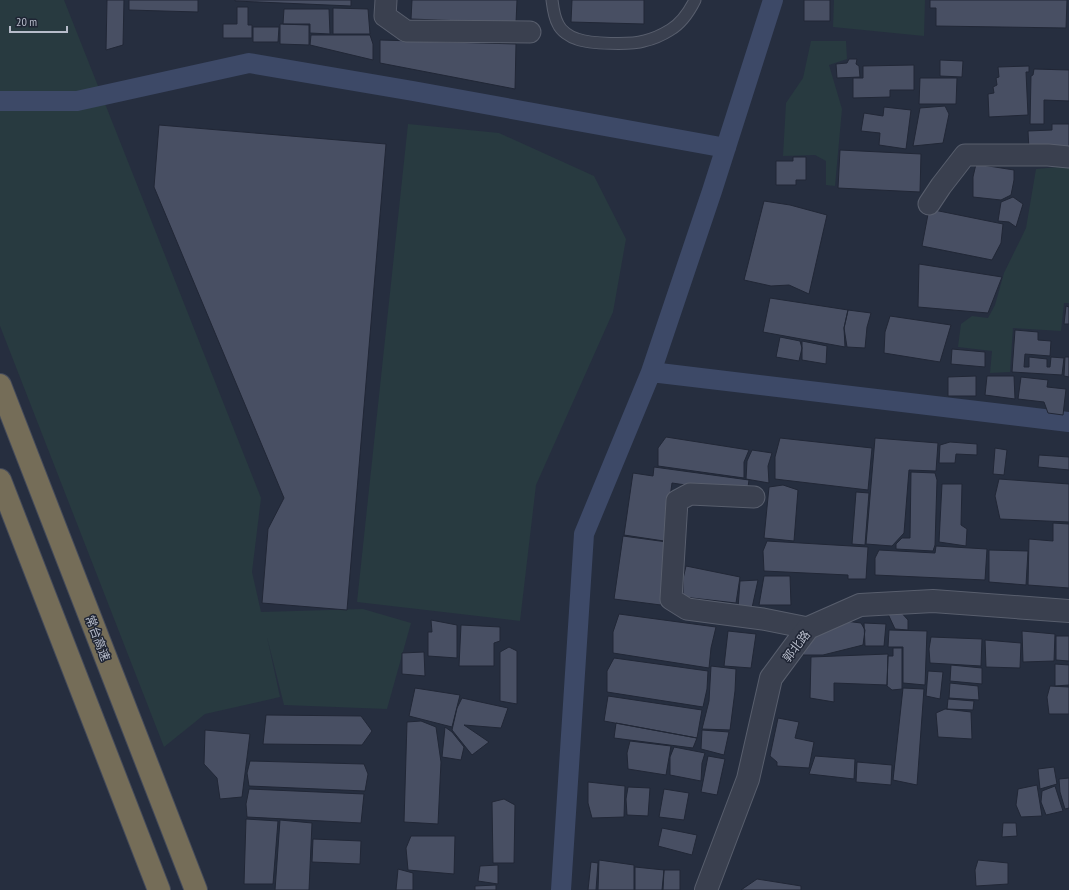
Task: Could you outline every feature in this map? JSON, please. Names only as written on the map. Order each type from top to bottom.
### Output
[{"type":"highway","name":"常台高速","points":[[0,385],[196,890]]},
{"type":"highway","points":[[0,480],[159,890]]},
{"type":"street","points":[[386,0],[385,16],[406,31],[530,32]]},
{"type":"street","points":[[929,204],[940,186],[965,155],[1048,155],[1069,157]]},
{"type":"street","points":[[754,497],[690,494],[677,501],[672,599],[687,608],[763,619],[808,628]]},
{"type":"street","name":"郭北路","points":[[706,890],[748,779],[771,678],[808,628],[860,605],[933,601],[1069,612]]},
{"type":"lane","points":[[552,0],[558,24],[566,34],[577,40],[632,43],[657,37],[670,30],[682,21],[695,0]]},
{"type":"shaded area","points":[[0,0],[64,0],[261,498],[252,572],[261,612],[363,609],[411,623],[387,709],[284,705],[267,637],[280,697],[205,714],[164,747],[0,326]]},
{"type":"shaded area","points":[[834,0],[925,0],[924,36],[833,27]]},
{"type":"shaded area","points":[[811,41],[846,41],[847,59],[829,65],[842,109],[835,186],[826,185],[826,161],[815,155],[783,156],[786,103],[803,78]]},
{"type":"shaded area","points":[[408,124],[499,133],[594,176],[626,239],[613,312],[536,485],[520,621],[357,602]]},
{"type":"shaded area","points":[[1069,166],[1069,303],[1064,303],[1061,331],[1013,328],[1010,372],[990,373],[992,351],[958,347],[961,324],[972,316],[988,318],[995,305],[1004,273],[1026,228],[1036,169]]},
{"type":"building","points":[[107,0],[124,0],[123,45],[106,50]]},
{"type":"building","points":[[129,0],[198,0],[198,12],[129,10]]},
{"type":"building","points":[[351,0],[351,6],[235,1]]},
{"type":"building","points":[[412,0],[517,0],[516,23],[411,19]]},
{"type":"building","points":[[572,0],[644,0],[644,24],[571,22]]},
{"type":"building","points":[[804,0],[830,0],[830,21],[804,21]]},
{"type":"building","points":[[930,0],[1067,0],[1066,28],[936,26],[936,8],[930,8]]},
{"type":"building","points":[[237,7],[248,7],[248,25],[252,25],[252,38],[223,38],[223,24],[237,24]]},
{"type":"building","points":[[333,8],[368,9],[370,34],[333,34]]},
{"type":"building","points":[[284,9],[329,9],[330,34],[310,33],[310,24],[283,24]]},
{"type":"building","points":[[280,24],[309,25],[309,45],[280,44]]},
{"type":"building","points":[[253,27],[279,27],[278,42],[253,42]]},
{"type":"building","points":[[311,35],[370,35],[373,44],[373,60],[310,45]]},
{"type":"building","points":[[380,40],[516,44],[515,89],[380,63]]},
{"type":"building","points":[[849,59],[857,59],[856,64],[859,66],[860,77],[837,78],[836,64],[847,63]]},
{"type":"building","points":[[940,60],[963,61],[962,77],[940,76]]},
{"type":"building","points":[[914,65],[914,90],[890,90],[890,97],[853,98],[853,78],[863,78],[863,66]]},
{"type":"building","points":[[1029,66],[1029,72],[1026,72],[1028,115],[989,117],[988,94],[994,93],[993,87],[997,85],[996,78],[999,77],[998,67]]},
{"type":"building","points":[[1034,69],[1069,70],[1069,101],[1044,100],[1044,124],[1030,124],[1031,76],[1033,75]]},
{"type":"building","points":[[920,78],[957,78],[956,104],[919,104]]},
{"type":"building","points":[[945,106],[949,114],[943,143],[913,146],[920,108]]},
{"type":"building","points":[[884,107],[911,110],[906,149],[879,145],[880,133],[861,131],[864,113],[883,116]]},
{"type":"building","points":[[1052,124],[1069,124],[1069,149],[1029,150],[1028,131],[1052,130]]},
{"type":"building","points":[[159,125],[386,144],[347,610],[262,603],[268,529],[284,498],[154,187]]},
{"type":"building","points":[[840,150],[921,154],[920,192],[838,188]]},
{"type":"building","points":[[793,157],[806,157],[806,180],[796,180],[796,185],[776,185],[776,161],[793,161]]},
{"type":"building","points":[[976,164],[1014,170],[1011,195],[1001,200],[973,197],[973,177]]},
{"type":"building","points":[[1013,197],[1023,204],[1016,227],[1009,222],[998,221],[1001,202]]},
{"type":"building","points":[[764,201],[790,205],[827,215],[809,294],[789,285],[771,286],[744,280]]},
{"type":"building","points":[[929,209],[1003,224],[1001,243],[992,260],[922,246]]},
{"type":"building","points":[[919,264],[1002,277],[988,313],[918,307]]},
{"type":"building","points":[[770,298],[848,310],[844,328],[845,347],[763,332]]},
{"type":"building","points":[[1066,306],[1069,307],[1069,324],[1064,324]]},
{"type":"building","points":[[848,310],[871,313],[867,327],[865,348],[847,347],[844,328]]},
{"type":"building","points":[[890,316],[951,325],[940,362],[884,353],[885,332]]},
{"type":"building","points":[[1015,330],[1038,332],[1038,340],[1051,341],[1050,356],[1025,354],[1024,367],[1029,367],[1029,357],[1047,359],[1047,367],[1050,367],[1051,357],[1064,358],[1062,375],[1012,372]]},
{"type":"building","points":[[780,337],[800,341],[802,348],[799,361],[776,357]]},
{"type":"building","points":[[802,341],[827,346],[826,364],[802,360]]},
{"type":"building","points":[[952,349],[985,352],[985,367],[951,364]]},
{"type":"building","points":[[1065,357],[1069,357],[1069,377],[1064,376]]},
{"type":"building","points":[[976,376],[976,396],[948,396],[948,377]]},
{"type":"building","points":[[987,376],[1014,376],[1015,399],[985,395]]},
{"type":"building","points":[[1021,377],[1048,380],[1047,387],[1066,389],[1063,415],[1048,413],[1044,402],[1018,399]]},
{"type":"building","points":[[666,437],[749,450],[744,462],[744,478],[658,466],[658,448]]},
{"type":"building","points":[[780,438],[872,448],[868,490],[775,479],[775,457]]},
{"type":"building","points":[[875,438],[938,443],[936,471],[909,470],[904,533],[892,546],[866,544]]},
{"type":"building","points":[[950,442],[977,444],[977,455],[956,454],[955,463],[939,463],[940,445]]},
{"type":"building","points":[[995,448],[1007,450],[1004,475],[993,474]]},
{"type":"building","points":[[752,450],[772,453],[768,466],[769,483],[746,479],[747,461]]},
{"type":"building","points":[[1039,455],[1069,457],[1069,470],[1038,467]]},
{"type":"building","points":[[654,467],[749,480],[747,494],[672,483],[664,541],[624,535],[633,473],[653,476]]},
{"type":"building","points":[[911,472],[935,473],[937,480],[935,545],[933,551],[896,549],[896,544],[902,538],[910,538]]},
{"type":"building","points":[[999,479],[1069,484],[1069,522],[1000,519],[995,496]]},
{"type":"building","points":[[942,484],[962,484],[961,525],[967,529],[966,546],[939,542]]},
{"type":"building","points":[[783,485],[798,490],[794,541],[764,538],[769,487]]},
{"type":"building","points":[[856,492],[869,493],[865,545],[852,544]]},
{"type":"building","points":[[1053,523],[1069,524],[1069,588],[1028,585],[1029,539],[1053,541]]},
{"type":"building","points":[[623,536],[667,542],[667,569],[661,605],[614,599]]},
{"type":"building","points":[[767,541],[868,547],[866,579],[848,579],[848,575],[764,571],[763,551]]},
{"type":"building","points":[[936,546],[987,549],[985,580],[875,575],[875,558],[879,550],[935,553]]},
{"type":"building","points":[[989,550],[1028,551],[1026,585],[989,582]]},
{"type":"building","points":[[686,566],[740,577],[736,603],[683,597],[683,579]]},
{"type":"building","points":[[764,576],[790,576],[791,605],[759,605]]},
{"type":"building","points":[[758,580],[752,608],[738,608],[740,581]]},
{"type":"building","points":[[899,610],[908,620],[908,630],[895,629],[888,614]]},
{"type":"building","points":[[619,614],[716,627],[711,648],[709,668],[613,653],[613,632]]},
{"type":"building","points":[[431,620],[457,625],[457,658],[428,656],[428,632],[432,632]]},
{"type":"building","points":[[845,621],[861,623],[865,630],[863,645],[823,655],[803,655],[807,638]]},
{"type":"building","points":[[864,623],[886,624],[884,646],[865,646]]},
{"type":"building","points":[[461,625],[500,627],[500,641],[494,643],[494,666],[459,666]]},
{"type":"building","points":[[889,630],[927,631],[925,685],[903,683],[903,647],[888,647]]},
{"type":"building","points":[[728,631],[756,634],[751,668],[724,666]]},
{"type":"building","points":[[1022,631],[1055,634],[1054,661],[1023,662]]},
{"type":"building","points":[[1056,636],[1069,636],[1069,661],[1056,660]]},
{"type":"building","points":[[931,637],[982,639],[981,666],[930,663],[929,649]]},
{"type":"building","points":[[985,640],[1021,643],[1020,668],[986,667]]},
{"type":"building","points":[[509,647],[517,651],[517,704],[500,701],[500,652]]},
{"type":"building","points":[[893,648],[902,648],[902,689],[892,690],[887,686],[888,656],[893,656]]},
{"type":"building","points":[[424,652],[425,676],[402,674],[402,653]]},
{"type":"building","points":[[888,654],[887,685],[834,683],[834,702],[810,698],[811,657]]},
{"type":"building","points":[[614,658],[708,671],[707,689],[703,707],[607,692],[607,671]]},
{"type":"building","points":[[1055,664],[1069,665],[1069,685],[1055,686]]},
{"type":"building","points":[[951,665],[982,668],[982,684],[950,681]]},
{"type":"building","points":[[711,666],[736,669],[730,730],[702,729],[709,701]]},
{"type":"building","points":[[928,671],[943,672],[940,699],[926,696]]},
{"type":"building","points":[[950,683],[978,686],[979,700],[949,698]]},
{"type":"building","points":[[1050,686],[1069,687],[1069,714],[1049,714],[1047,697]]},
{"type":"building","points":[[415,688],[460,695],[452,727],[409,716]]},
{"type":"building","points":[[903,688],[924,689],[917,785],[893,780]]},
{"type":"building","points":[[608,696],[702,710],[697,738],[604,721]]},
{"type":"building","points":[[462,698],[508,708],[501,728],[464,725],[489,742],[472,755],[452,730],[457,708]]},
{"type":"building","points":[[948,699],[974,701],[973,710],[947,709]]},
{"type":"building","points":[[945,709],[971,712],[972,739],[938,737],[936,713]]},
{"type":"building","points":[[266,715],[361,716],[372,731],[362,745],[263,744]]},
{"type":"building","points":[[778,718],[799,722],[795,738],[814,742],[809,768],[777,766],[777,762],[770,756]]},
{"type":"building","points":[[421,721],[436,727],[441,762],[438,824],[404,822],[407,722]]},
{"type":"building","points":[[616,723],[697,738],[693,748],[614,738]]},
{"type":"building","points":[[445,727],[452,732],[464,747],[461,760],[442,757]]},
{"type":"building","points":[[205,730],[250,734],[242,797],[220,799],[217,778],[204,764]]},
{"type":"building","points":[[702,730],[729,732],[724,755],[701,749]]},
{"type":"building","points":[[630,741],[671,746],[666,775],[628,769],[627,753]]},
{"type":"building","points":[[674,747],[705,753],[702,763],[701,781],[670,775],[670,757]]},
{"type":"building","points":[[708,756],[725,759],[717,795],[701,792]]},
{"type":"building","points":[[815,756],[855,759],[854,779],[809,774]]},
{"type":"building","points":[[250,761],[364,764],[368,774],[365,791],[249,786],[247,773]]},
{"type":"building","points":[[857,762],[892,765],[891,785],[856,782]]},
{"type":"building","points":[[1054,767],[1057,784],[1040,789],[1038,769]]},
{"type":"building","points":[[1069,778],[1069,808],[1065,809],[1060,792],[1059,779]]},
{"type":"building","points":[[588,782],[625,786],[624,817],[592,818],[588,803]]},
{"type":"building","points":[[1037,785],[1042,816],[1021,817],[1016,805],[1018,789]]},
{"type":"building","points":[[1055,786],[1063,811],[1046,815],[1041,802],[1042,791]]},
{"type":"building","points":[[628,787],[650,788],[648,816],[627,815],[626,799]]},
{"type":"building","points":[[249,789],[364,794],[361,823],[247,817],[246,804]]},
{"type":"building","points":[[664,789],[689,793],[684,820],[659,817]]},
{"type":"building","points":[[504,799],[515,805],[514,863],[493,863],[492,802]]},
{"type":"building","points":[[246,819],[278,821],[273,884],[244,884]]},
{"type":"building","points":[[280,820],[312,823],[309,890],[275,890]]},
{"type":"building","points":[[1003,823],[1016,823],[1017,836],[1002,837]]},
{"type":"building","points":[[662,828],[697,835],[692,855],[658,846]]},
{"type":"building","points":[[411,836],[455,836],[454,874],[408,870],[406,848]]},
{"type":"building","points":[[313,839],[361,841],[360,864],[312,862]]},
{"type":"building","points":[[599,860],[634,865],[634,890],[598,890]]},
{"type":"building","points":[[978,860],[1008,863],[1008,884],[976,886],[975,870]]},
{"type":"building","points":[[591,862],[598,863],[596,890],[588,890]]},
{"type":"building","points":[[498,865],[498,884],[478,881],[480,866]]},
{"type":"building","points":[[635,867],[664,870],[662,890],[635,890]]},
{"type":"building","points":[[398,869],[413,873],[413,890],[396,890]]},
{"type":"building","points":[[664,870],[680,870],[680,890],[663,890]]},
{"type":"building","points":[[757,879],[801,886],[801,890],[741,890]]},
{"type":"building","points":[[496,885],[496,890],[475,890],[475,886]]},
{"type":"waterway","points":[[651,372],[712,191],[773,0]]},
{"type":"waterway","points":[[0,101],[77,101],[249,63],[413,91],[726,148]]},
{"type":"waterway","points":[[561,890],[584,534],[651,372],[1069,422]]}]
